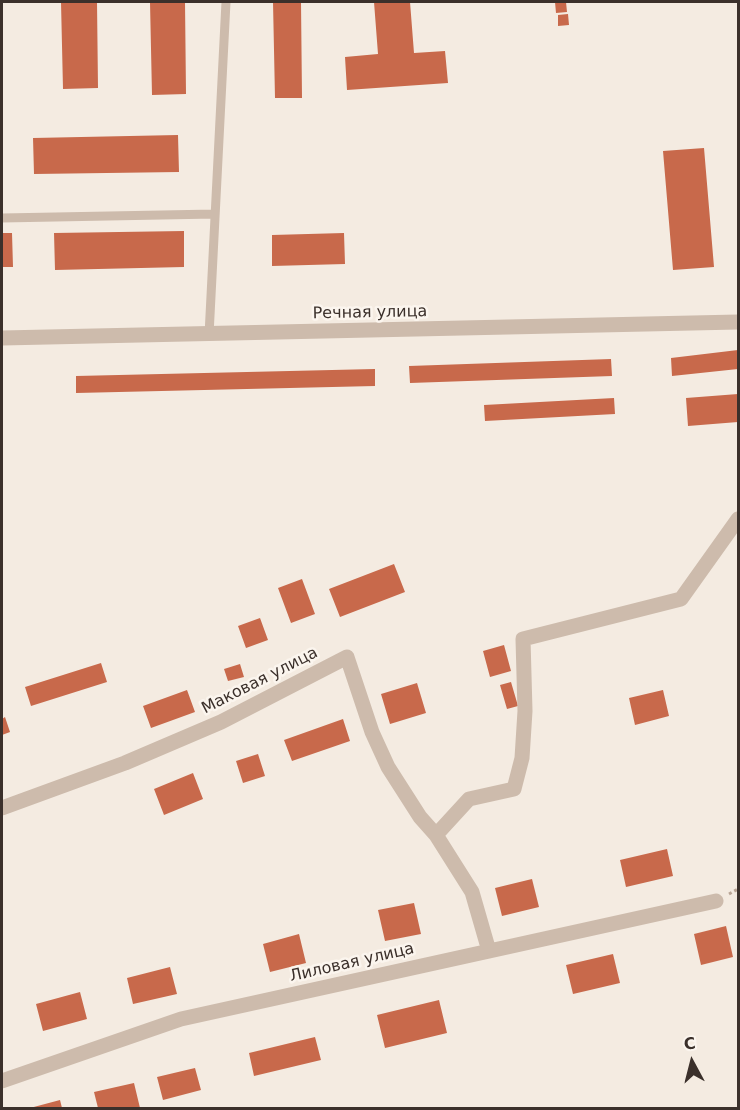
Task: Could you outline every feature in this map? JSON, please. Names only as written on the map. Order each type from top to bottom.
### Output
[{"type":"street","name":"Речная улица","points":[[2,338],[738,322]]},
{"type":"street","points":[[436,835],[469,799],[513,789],[522,758],[525,711],[523,639],[681,599],[738,519]]},
{"type":"street","name":"Маковая улица","points":[[2,808],[125,763],[221,722],[347,657],[372,732],[388,767],[420,817],[436,835],[472,892],[489,951]]},
{"type":"street","name":"Лиловая улица","points":[[2,1081],[181,1019],[716,901]]},
{"type":"lane","points":[[209,335],[226,2]]},
{"type":"lane","points":[[2,218],[215,214]]},
{"type":"building","points":[[61,2],[97,2],[98,88],[63,89]]},
{"type":"building","points":[[150,2],[185,2],[186,94],[152,95]]},
{"type":"building","points":[[273,2],[301,2],[302,98],[275,98]]},
{"type":"building","points":[[374,2],[410,2],[414,53],[445,51],[448,83],[347,90],[345,57],[378,54]]},
{"type":"building","points":[[555,2],[566,2],[567,12],[556,13]]},
{"type":"building","points":[[568,14],[569,25],[558,26],[558,15]]},
{"type":"building","points":[[178,135],[179,172],[34,174],[33,138]]},
{"type":"building","points":[[704,148],[714,267],[673,270],[663,151]]},
{"type":"building","points":[[184,231],[184,267],[55,270],[54,233]]},
{"type":"building","points":[[2,233],[12,233],[13,267],[2,267]]},
{"type":"building","points":[[344,233],[345,264],[272,266],[272,235]]},
{"type":"building","points":[[738,350],[738,369],[672,376],[671,358]]},
{"type":"building","points":[[611,359],[612,376],[410,383],[409,366]]},
{"type":"building","points":[[375,369],[375,386],[76,393],[76,376]]},
{"type":"building","points":[[738,394],[738,422],[688,426],[686,398]]},
{"type":"building","points":[[614,398],[615,414],[485,421],[484,405]]},
{"type":"building","points":[[394,564],[405,592],[340,617],[329,589]]},
{"type":"building","points":[[302,579],[315,614],[291,623],[278,588]]},
{"type":"building","points":[[260,618],[268,640],[246,648],[238,626]]},
{"type":"building","points":[[504,645],[511,671],[490,677],[483,651]]},
{"type":"building","points":[[101,663],[107,682],[31,706],[25,687]]},
{"type":"building","points":[[240,664],[244,677],[228,681],[224,669]]},
{"type":"building","points":[[511,682],[518,706],[507,709],[500,685]]},
{"type":"building","points":[[417,683],[426,713],[390,724],[381,694]]},
{"type":"building","points":[[187,690],[195,712],[151,728],[143,706]]},
{"type":"building","points":[[663,690],[669,716],[635,725],[629,698]]},
{"type":"building","points":[[5,717],[10,732],[2,735],[2,719]]},
{"type":"building","points":[[343,719],[350,741],[292,761],[284,740]]},
{"type":"building","points":[[258,754],[265,776],[243,783],[236,761]]},
{"type":"building","points":[[193,773],[203,799],[164,815],[154,789]]},
{"type":"building","points":[[667,849],[673,876],[626,887],[620,860]]},
{"type":"building","points":[[532,879],[539,907],[502,916],[495,888]]},
{"type":"building","points":[[414,903],[421,934],[385,941],[378,910]]},
{"type":"building","points":[[726,926],[733,957],[701,965],[694,934]]},
{"type":"building","points":[[299,934],[306,963],[270,972],[263,944]]},
{"type":"building","points":[[613,954],[620,983],[573,994],[566,965]]},
{"type":"building","points":[[170,967],[177,994],[133,1004],[127,978]]},
{"type":"building","points":[[80,992],[87,1019],[43,1031],[36,1004]]},
{"type":"building","points":[[439,1000],[447,1033],[385,1048],[377,1015]]},
{"type":"building","points":[[315,1037],[321,1060],[254,1076],[249,1053]]},
{"type":"building","points":[[195,1068],[201,1090],[163,1100],[157,1077]]},
{"type":"building","points":[[134,1083],[140,1108],[98,1108],[94,1092]]},
{"type":"building","points":[[60,1100],[62,1108],[30,1108]]}]
